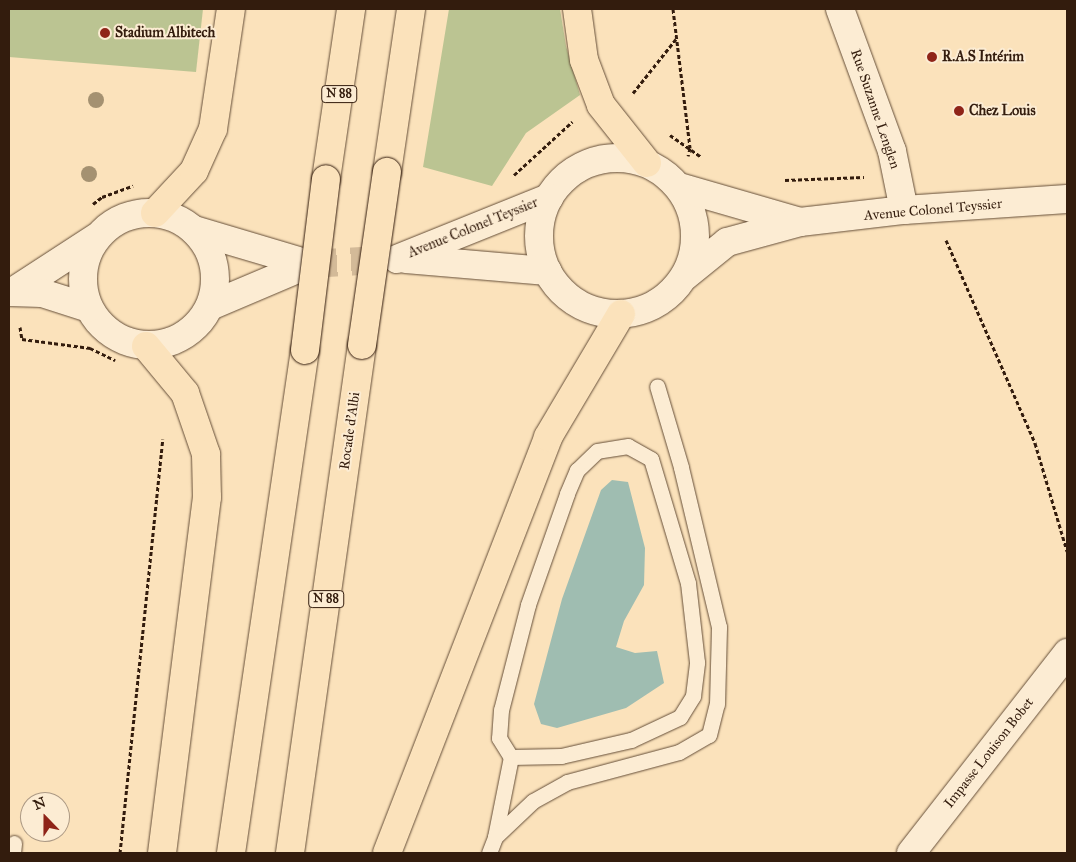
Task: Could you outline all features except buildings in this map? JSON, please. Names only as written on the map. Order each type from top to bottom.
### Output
[{"type":"highway","points":[[155,213],[194,171],[213,129],[231,9]]},
{"type":"highway","name":"N 88","points":[[231,853],[305,350],[326,179],[351,9]]},
{"type":"highway","name":"Rocade d'Albi","points":[[290,853],[411,9]]},
{"type":"highway","points":[[577,9],[584,60],[601,105],[647,163]]},
{"type":"highway","points":[[387,853],[548,437],[621,314]]},
{"type":"highway","points":[[146,346],[185,393],[206,454],[207,497],[162,853]]},
{"type":"main road","name":"Rue Suzanne Lenglen","points":[[840,9],[892,151],[904,210]]},
{"type":"main road","points":[[619,158],[647,163],[679,188],[690,206],[695,225],[694,251],[685,276],[668,295],[646,309],[621,314],[598,312],[577,304],[560,290],[546,271],[539,247],[540,230],[548,198],[567,176],[591,162],[619,158]]},
{"type":"main road","name":"Avenue Colonel Teyssier","points":[[679,188],[800,222]]},
{"type":"main road","name":"Avenue Colonel Teyssier","points":[[546,271],[397,259],[548,198]]},
{"type":"main road","name":"Avenue Colonel Teyssier","points":[[685,276],[727,242],[800,222],[904,210],[1067,199]]},
{"type":"main road","points":[[12,292],[122,220],[135,215],[155,213],[176,219],[194,230],[309,264],[210,306]]},
{"type":"main road","points":[[98,236],[83,271],[83,290],[89,308],[112,335],[146,346],[166,344],[185,336],[200,323],[210,306],[215,287],[214,267],[207,247],[194,230]]},
{"type":"main road","points":[[12,292],[42,293],[89,308]]},
{"type":"main road","name":"Impasse Louison Bobet","points":[[911,853],[1067,654]]},
{"type":"lane","points":[[495,837],[532,801],[567,782],[679,752],[709,735],[717,704],[719,627],[682,468],[657,386]]},
{"type":"lane","points":[[490,853],[511,758],[499,738],[501,710],[528,605],[577,470],[597,451],[628,446],[651,459],[688,583],[697,662],[693,696],[680,717],[631,740],[561,756],[511,758]]},
{"type":"path","points":[[673,9],[690,148],[679,188]]},
{"type":"path","points":[[510,179],[575,120],[601,105],[630,96],[676,39]]},
{"type":"path","points":[[667,132],[703,159]]},
{"type":"path","points":[[774,181],[872,177],[898,181]]},
{"type":"path","points":[[936,209],[948,247],[1035,443],[1067,551]]},
{"type":"path","points":[[12,292],[22,339],[90,348],[122,364]]},
{"type":"path","points":[[120,853],[158,469],[165,431]]},
{"type":"green space","name":"Stadium Albitech","points":[[9,9],[203,9],[196,72],[9,57]]},
{"type":"green space","points":[[449,9],[560,9],[566,46],[580,95],[526,133],[492,186],[423,167]]},
{"type":"shaded area","points":[[612,480],[628,482],[645,548],[644,585],[624,621],[616,647],[635,653],[657,651],[664,683],[626,708],[557,728],[541,724],[534,704],[562,599],[601,490]]},
{"type":"tunnel","points":[[309,264],[397,259]]},
{"type":"place","name":"Stadium Albitech","points":[[105,33]]},
{"type":"place","name":"R.A.S Intérim","points":[[932,57]]},
{"type":"place","name":"Chez Louis","points":[[959,111]]}]
